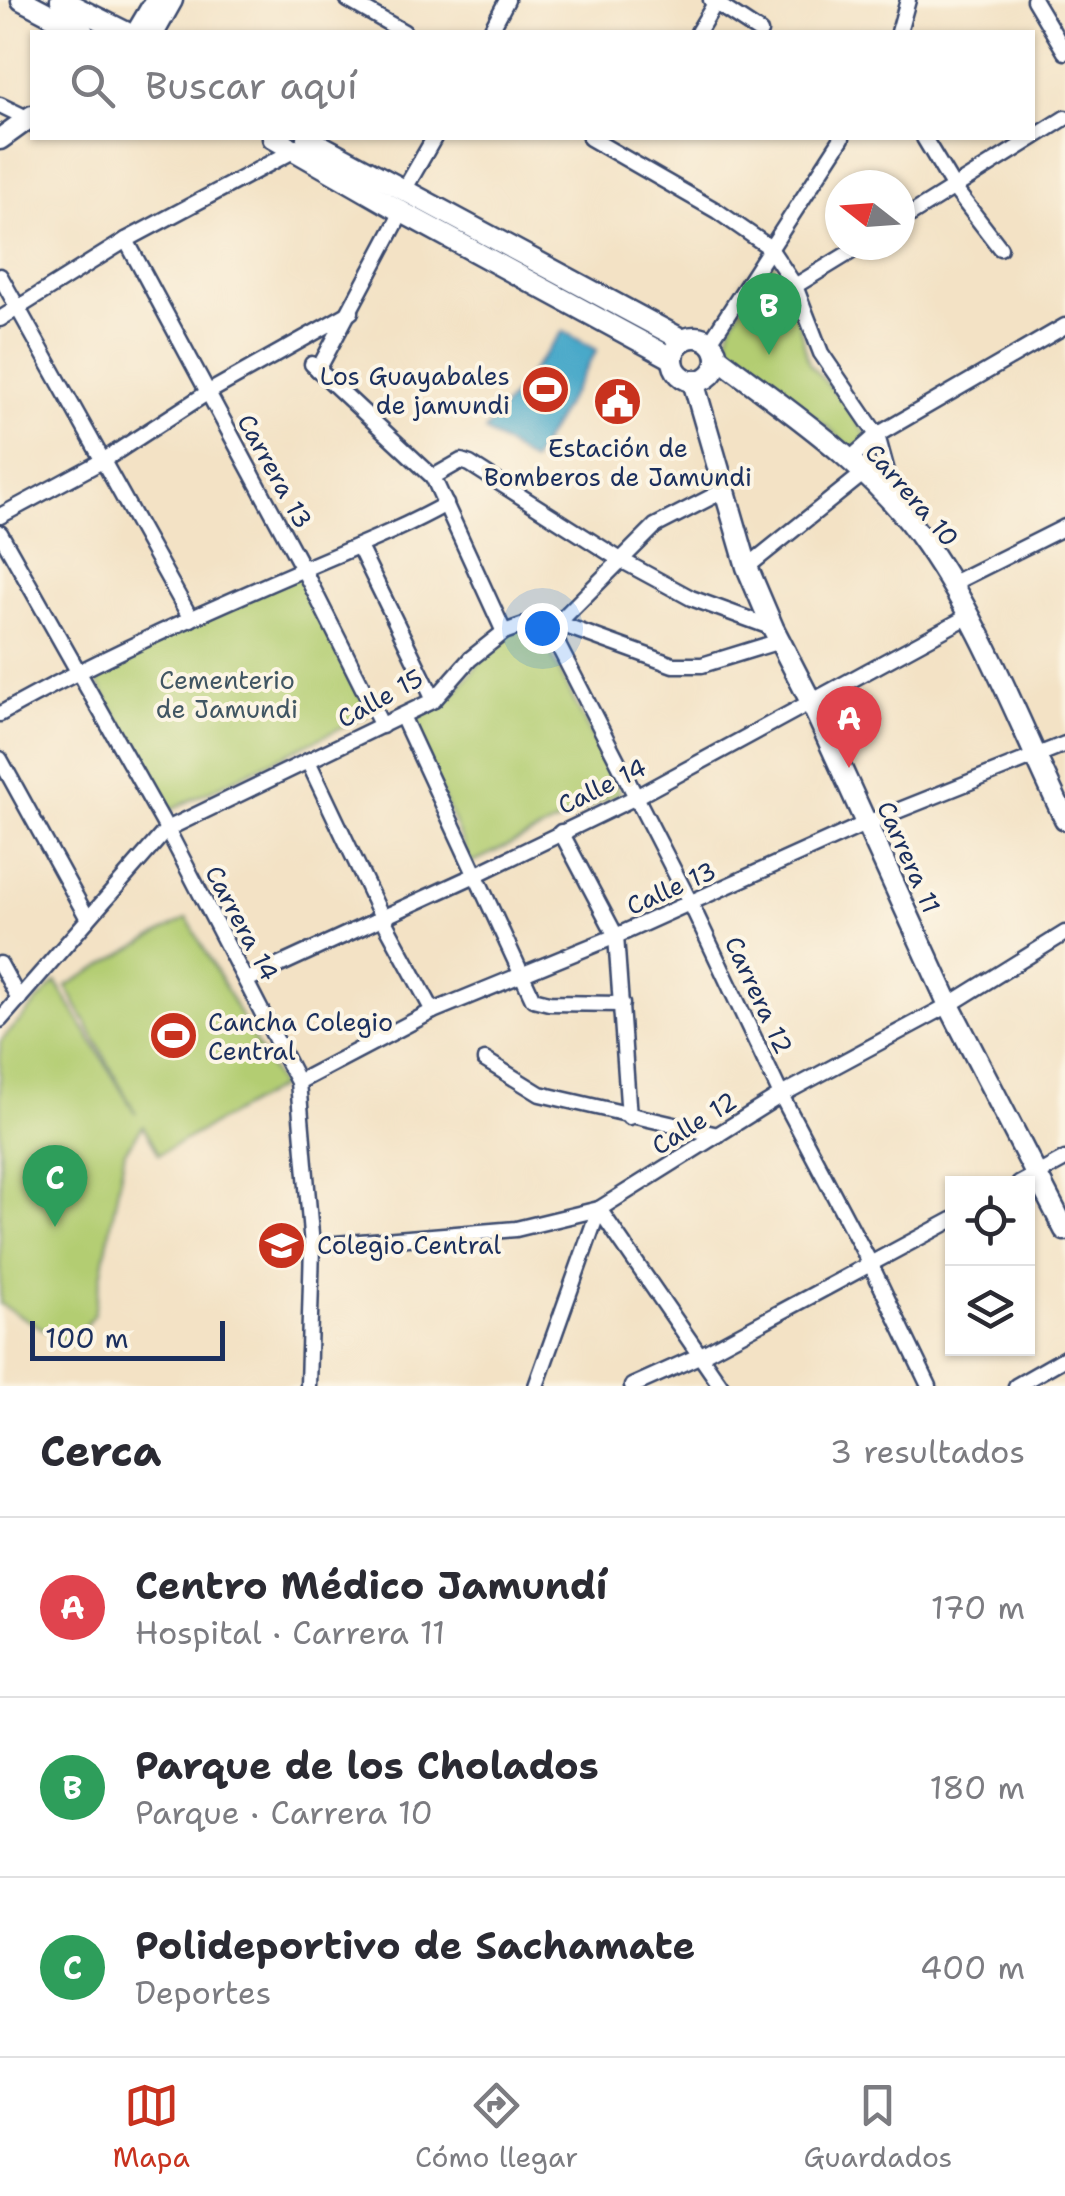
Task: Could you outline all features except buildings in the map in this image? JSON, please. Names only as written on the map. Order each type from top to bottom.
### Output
[{"type":"main road","points":[[22,0],[79,30]]},
{"type":"main road","points":[[61,0],[119,30]]},
{"type":"main road","points":[[125,30],[156,0]]},
{"type":"main road","points":[[155,30],[172,0]]},
{"type":"main road","points":[[0,139],[30,119]]},
{"type":"main road","points":[[301,144],[678,350]]},
{"type":"main road","points":[[702,337],[714,350],[711,374],[693,381],[683,378],[676,370],[678,350],[702,337]]},
{"type":"main road","name":"Carrera 10","points":[[714,350],[857,466],[916,530],[970,616],[1065,819]]},
{"type":"main road","name":"Carrera 11","points":[[693,381],[748,567],[1028,1176]]},
{"type":"main road","name":"Carrera 11","points":[[1035,1187],[1065,1230]]},
{"type":"street","points":[[348,0],[400,30]]},
{"type":"street","points":[[491,30],[507,0]]},
{"type":"street","points":[[900,30],[908,0]]},
{"type":"street","points":[[1034,0],[1065,52]]},
{"type":"street","points":[[699,30],[714,1],[757,30]]},
{"type":"street","points":[[0,105],[30,118]]},
{"type":"street","points":[[1035,137],[1065,118]]},
{"type":"street","points":[[433,140],[351,312],[315,367],[434,477],[504,632]]},
{"type":"street","points":[[593,140],[717,211],[769,247],[795,286],[821,353],[877,435],[899,512]]},
{"type":"street","points":[[714,350],[769,247],[841,140]]},
{"type":"street","points":[[925,140],[954,188],[1000,248]]},
{"type":"street","points":[[915,212],[1030,140]]},
{"type":"street","points":[[0,318],[126,240],[301,144]]},
{"type":"street","name":"Carrera 13","points":[[126,240],[303,569],[382,726]]},
{"type":"street","points":[[795,286],[837,260]]},
{"type":"street","points":[[0,276],[191,619]]},
{"type":"street","points":[[0,516],[104,460],[207,393],[351,312]]},
{"type":"street","points":[[748,567],[857,466],[877,435],[1063,331]]},
{"type":"street","points":[[434,477],[461,462],[619,560],[691,598],[777,635]]},
{"type":"street","points":[[724,490],[655,526],[559,622],[673,665],[702,664],[777,635]]},
{"type":"street","points":[[0,714],[76,672],[359,547],[446,504]]},
{"type":"street","points":[[951,584],[1065,527]]},
{"type":"street","name":"Carrera 14","points":[[0,533],[167,829],[298,1082],[312,1246],[312,1382]]},
{"type":"street","points":[[359,547],[434,700]]},
{"type":"street","name":"Calle 14","points":[[247,980],[636,797],[970,616]]},
{"type":"street","name":"Calle 15","points":[[0,1020],[167,829],[434,700],[470,659],[504,632],[544,618],[559,622]]},
{"type":"street","name":"Carrera 12","points":[[559,622],[559,647],[929,1386]]},
{"type":"street","points":[[402,716],[532,999],[549,1004],[622,1004]]},
{"type":"street","name":"Calle 13","points":[[298,1082],[433,1012],[691,904],[866,823],[1065,744]]},
{"type":"street","points":[[0,760],[88,920]]},
{"type":"street","points":[[308,762],[433,1012]]},
{"type":"street","points":[[560,832],[616,936],[630,1117]]},
{"type":"street","name":"Calle 12","points":[[312,1246],[516,1229],[599,1210],[781,1095],[949,1005],[1065,933]]},
{"type":"street","points":[[0,964],[19,999]]},
{"type":"street","points":[[484,1060],[540,1094],[718,1135]]},
{"type":"street","points":[[1033,1176],[1065,1159]]},
{"type":"street","points":[[599,1210],[720,1386]]},
{"type":"street","points":[[536,1386],[599,1210]]},
{"type":"street","points":[[632,1386],[701,1355],[945,1224]]},
{"type":"street","points":[[1016,1386],[1065,1358]]},
{"type":"green space","points":[[770,257],[796,312],[809,364],[843,401],[869,439],[852,450],[829,428],[735,362],[728,336],[732,324]]},
{"type":"green space","name":"Cementerio de Jamundi","points":[[299,571],[370,714],[170,810],[91,671]]},
{"type":"green space","points":[[541,622],[547,646],[620,793],[471,863],[410,719],[445,704],[504,634]]},
{"type":"green space","points":[[187,918],[280,1087],[159,1154],[143,1126],[125,1151],[94,1314],[71,1345],[0,1304],[0,1042],[56,982],[136,1114],[66,986]]},
{"type":"water","name":"Los Guayabales de jamundi","points":[[563,331],[597,350],[532,462],[485,431]]},
{"type":"place","name":"Parque de los Cholados","points":[[769,355]]},
{"type":"place","name":"Los Guayabales de jamundi","points":[[545,390]]},
{"type":"place","name":"Estación de Bomberos de Jamundi","points":[[618,402]]},
{"type":"place","name":"Centro Médico Jamundí","points":[[849,768]]},
{"type":"place","name":"Cancha Colegio Central","points":[[173,1036]]},
{"type":"place","name":"Polideportivo de Sachamate","points":[[55,1227]]},
{"type":"place","name":"Colegio Central","points":[[282,1245]]}]
